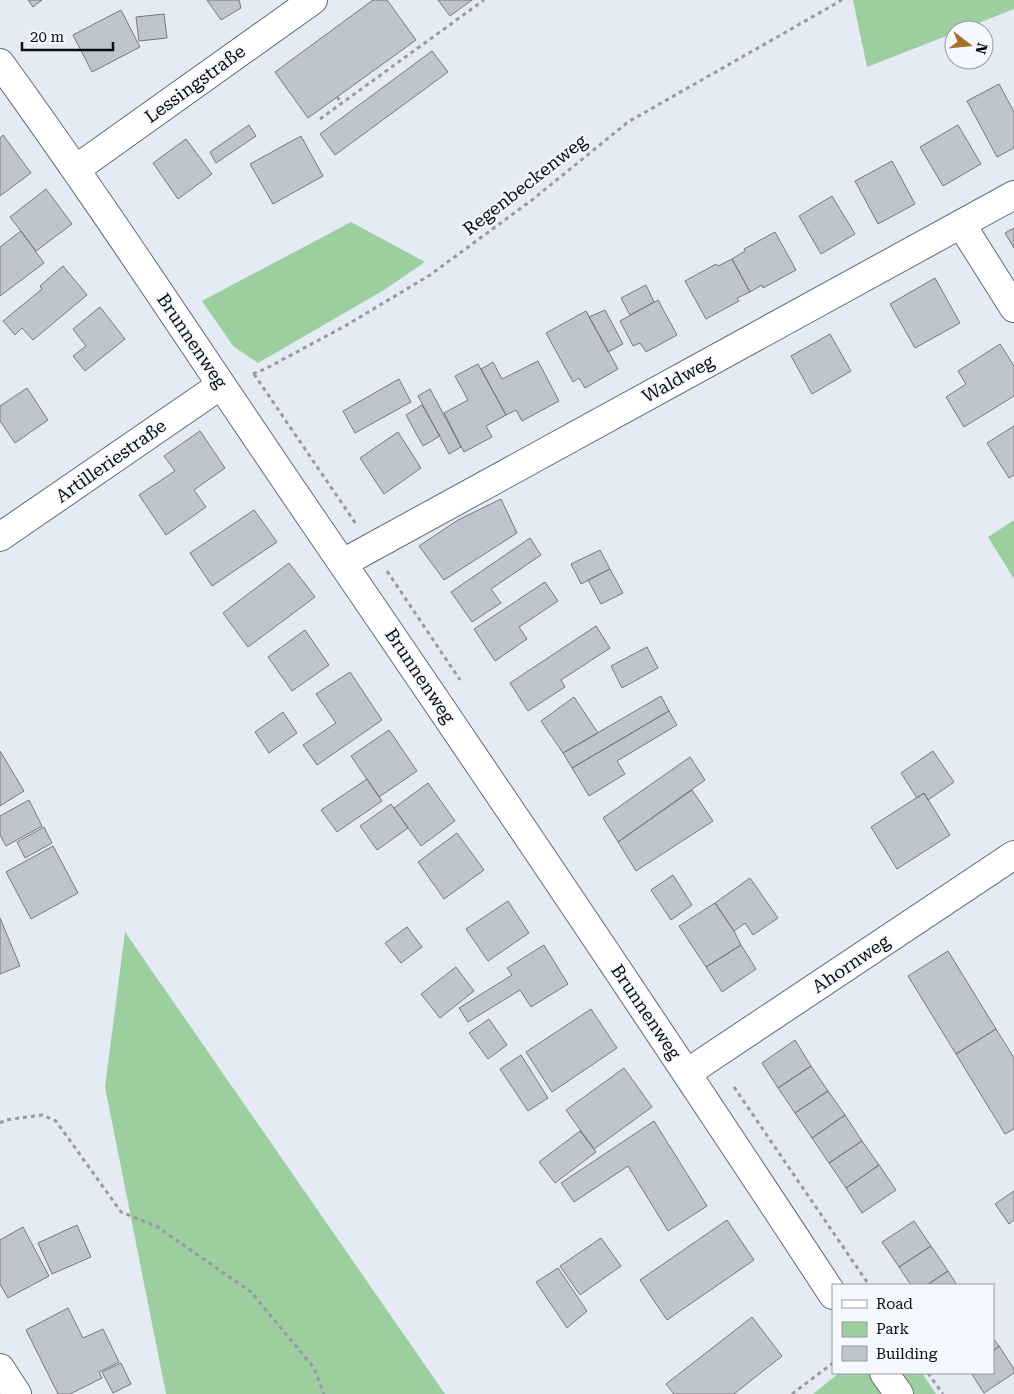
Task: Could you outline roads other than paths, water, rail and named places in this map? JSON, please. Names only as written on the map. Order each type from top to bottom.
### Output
[{"type":"street","name":"Lessingstraße","points":[[76,169],[313,0]]},
{"type":"street","name":"Brunnenweg","points":[[0,63],[76,169],[343,563],[687,1073],[832,1293]]},
{"type":"street","name":"Waldweg","points":[[343,563],[1014,195]]},
{"type":"street","points":[[961,224],[1014,308]]},
{"type":"street","name":"Artilleriestraße","points":[[0,537],[221,385]]},
{"type":"street","name":"Ahornweg","points":[[687,1073],[1014,855]]},
{"type":"street","points":[[0,1368],[17,1394]]},
{"type":"street","points":[[885,1374],[899,1394]]}]
